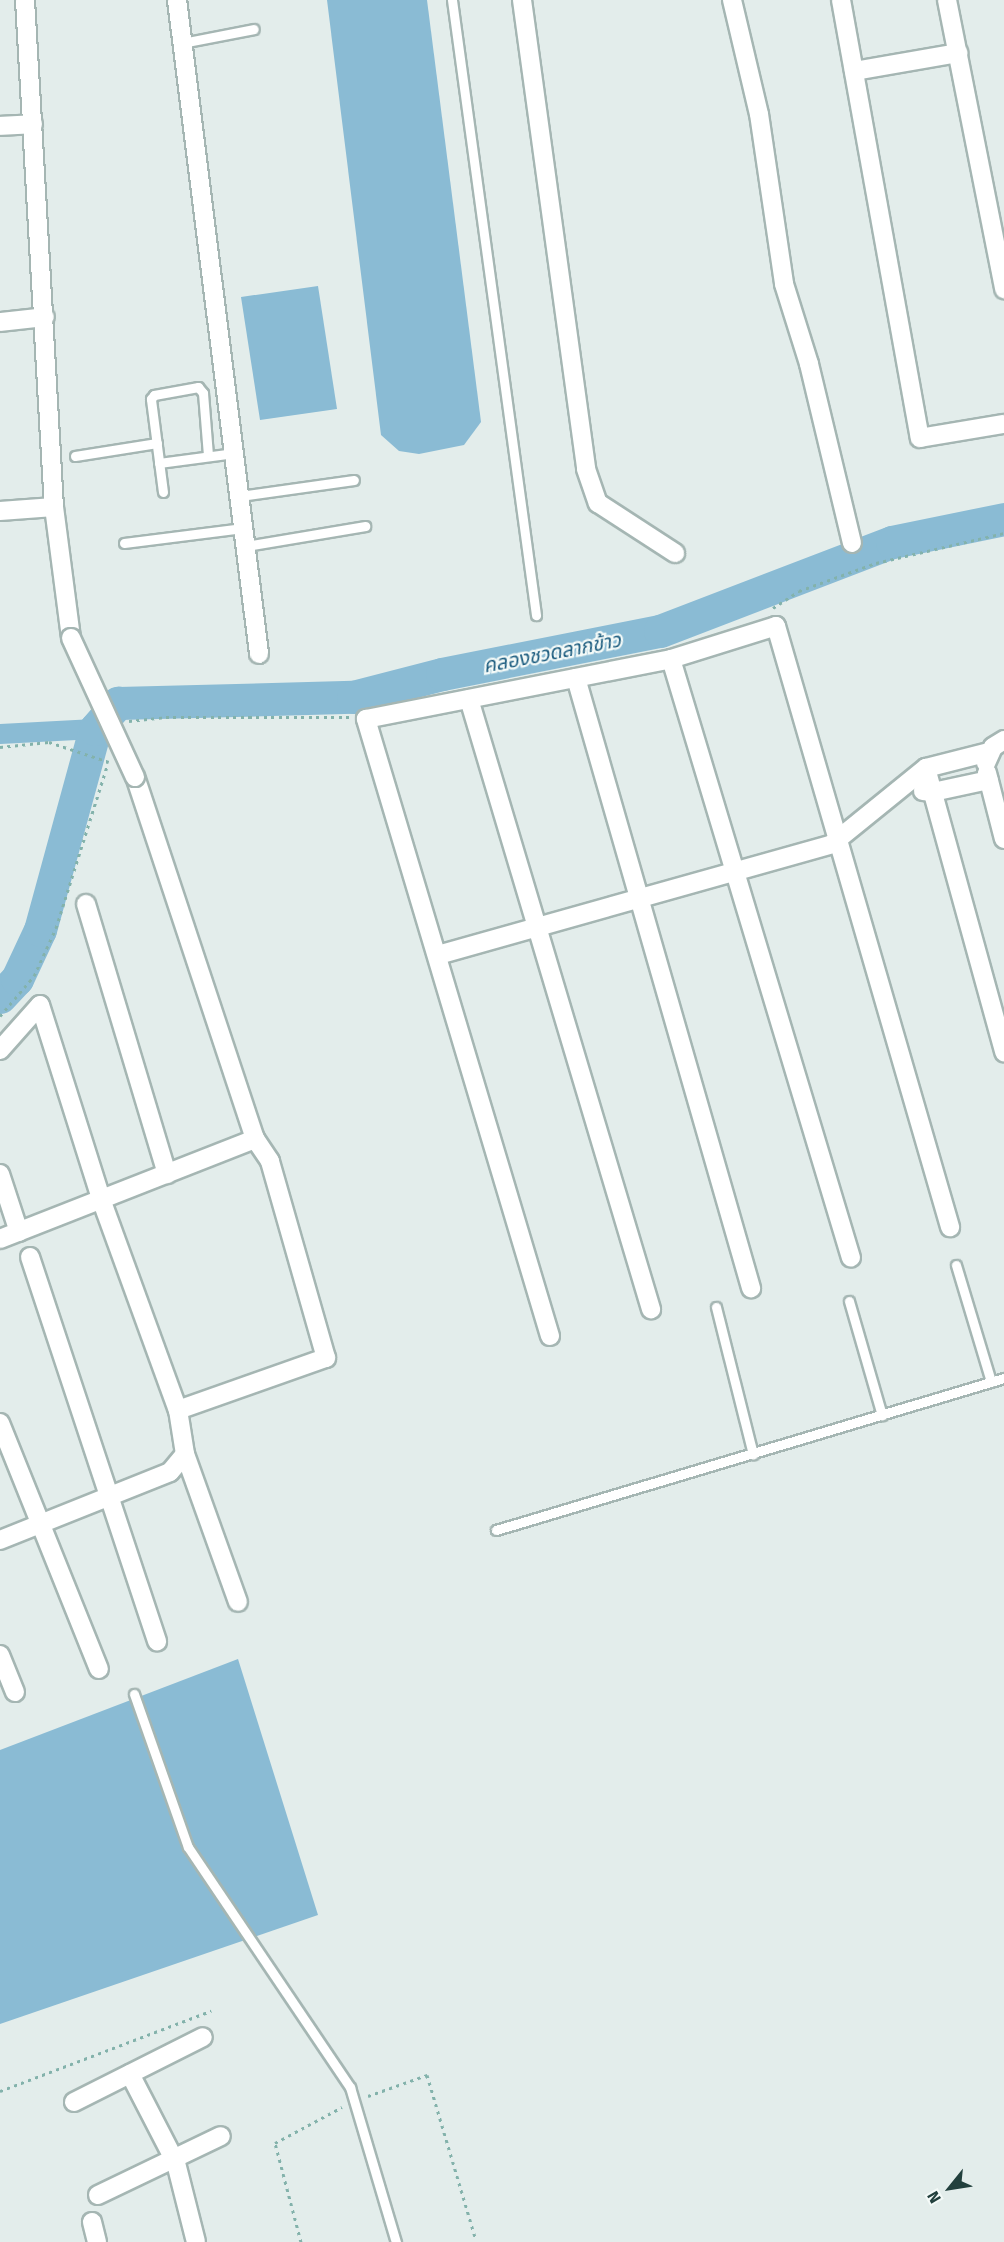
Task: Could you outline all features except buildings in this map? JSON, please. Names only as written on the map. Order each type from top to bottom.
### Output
[{"type":"street","points":[[25,0],[45,317],[54,507],[71,638],[135,777],[255,1139],[270,1161],[326,1358],[178,1410]]},
{"type":"street","points":[[177,0],[259,654]]},
{"type":"street","points":[[522,0],[586,470],[598,503],[675,553]]},
{"type":"street","points":[[732,0],[759,114],[784,284],[809,364],[852,543]]},
{"type":"street","points":[[841,0],[920,438],[1004,424]]},
{"type":"street","points":[[947,0],[1004,289]]},
{"type":"street","points":[[854,71],[958,53]]},
{"type":"street","points":[[0,126],[33,124]]},
{"type":"street","points":[[0,322],[45,317]]},
{"type":"street","points":[[0,511],[54,507]]},
{"type":"street","points":[[550,1336],[366,719],[671,659],[776,626],[950,1227]]},
{"type":"street","points":[[671,659],[852,1258]]},
{"type":"street","points":[[576,678],[751,1288]]},
{"type":"street","points":[[469,699],[651,1309]]},
{"type":"street","points":[[438,955],[735,872],[837,840],[926,768],[989,752],[1004,740]]},
{"type":"street","points":[[989,752],[1004,839]]},
{"type":"street","points":[[926,768],[1004,1052]]},
{"type":"street","points":[[901,788],[933,792],[993,780]]},
{"type":"street","points":[[86,904],[167,1174]]},
{"type":"street","points":[[0,1050],[40,1005],[101,1200],[178,1410],[185,1454],[238,1602]]},
{"type":"street","points":[[0,1239],[255,1139]]},
{"type":"street","points":[[0,1174],[19,1232]]},
{"type":"street","points":[[30,1257],[111,1496],[157,1642]]},
{"type":"street","points":[[0,1423],[99,1669]]},
{"type":"street","points":[[0,1540],[170,1472],[185,1454]]},
{"type":"street","points":[[0,1655],[15,1692]]},
{"type":"street","points":[[74,2102],[203,2037]]},
{"type":"street","points":[[130,2074],[173,2159],[196,2242]]},
{"type":"street","points":[[98,2195],[221,2136]]},
{"type":"street","points":[[93,2222],[97,2242]]},
{"type":"lane","points":[[452,0],[536,615]]},
{"type":"lane","points":[[182,43],[254,29]]},
{"type":"lane","points":[[163,492],[151,399],[160,392],[197,386],[203,393],[208,455]]},
{"type":"lane","points":[[75,456],[157,443]]},
{"type":"lane","points":[[159,463],[234,453]]},
{"type":"lane","points":[[240,496],[354,480]]},
{"type":"lane","points":[[246,546],[365,526]]},
{"type":"lane","points":[[124,543],[243,528]]},
{"type":"lane","points":[[956,1265],[991,1382]]},
{"type":"lane","points":[[849,1300],[882,1415]]},
{"type":"lane","points":[[716,1307],[753,1454]]},
{"type":"lane","points":[[496,1530],[1004,1378]]},
{"type":"lane","points":[[134,1694],[188,1847],[350,2087],[396,2242]]},
{"type":"path","points":[[769,610],[799,591],[865,567],[916,551],[1004,533]]},
{"type":"path","points":[[123,723],[166,717],[276,718],[361,713]]},
{"type":"path","points":[[0,747],[49,742],[109,762]]},
{"type":"path","points":[[0,1016],[34,976],[56,928],[111,752]]},
{"type":"path","points":[[0,2091],[211,2011]]},
{"type":"water","points":[[327,0],[427,0],[481,422],[464,445],[419,454],[399,451],[381,435]]},
{"type":"water","points":[[318,286],[337,409],[260,420],[241,297]]},
{"type":"water","points":[[238,1659],[318,1915],[0,2024],[0,1750]]},
{"type":"waterway","name":"คลองชวดลากข้าว","points":[[0,997],[17,979],[40,930],[95,729],[118,703],[353,697],[442,674],[660,631],[892,542],[1004,519]]},
{"type":"waterway","points":[[0,734],[95,729]]}]
